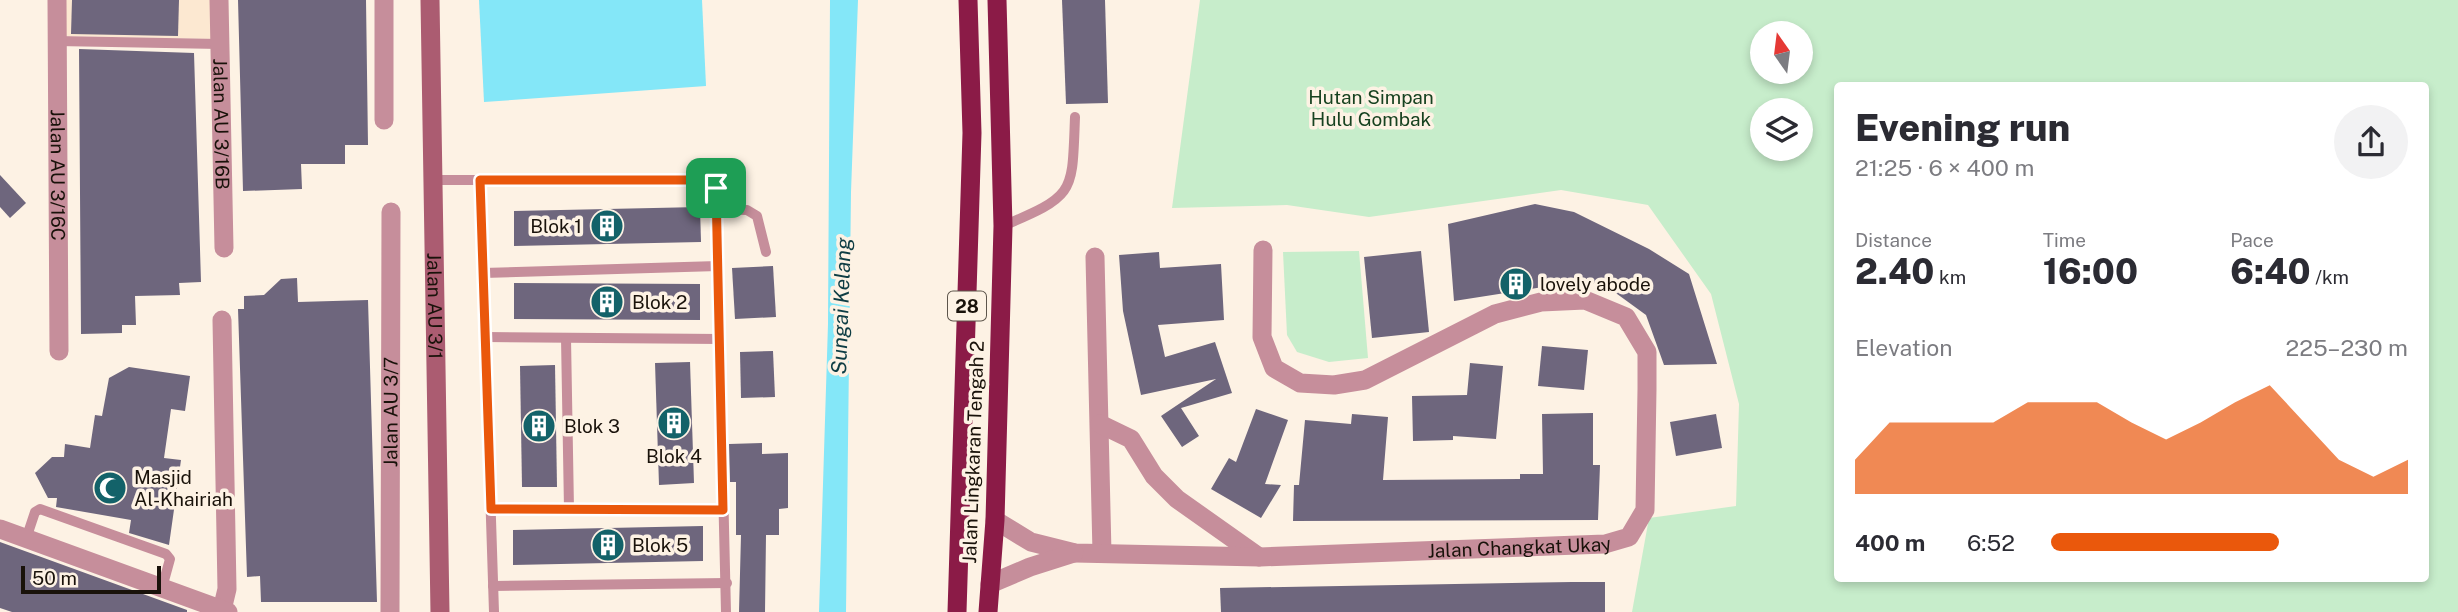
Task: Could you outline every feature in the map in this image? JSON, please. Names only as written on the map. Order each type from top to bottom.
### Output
[{"type":"highway","name":"Jalan Lingkaran Tengah 2","points":[[957,612],[972,133],[968,0]]},
{"type":"highway","name":"Jalan Lingkaran Tengah 2","points":[[988,612],[995,520],[1003,226],[997,0]]},
{"type":"main road","name":"Jalan AU 3/1","points":[[430,0],[440,612]]},
{"type":"street","name":"Jalan AU 3/16C","points":[[57,0],[59,351]]},
{"type":"street","name":"Jalan AU 3/16B","points":[[219,0],[224,248]]},
{"type":"street","points":[[384,0],[384,120]]},
{"type":"street","name":"Jalan AU 3/7","points":[[390,612],[391,212]]},
{"type":"street","name":"Jalan Changkat Ukay","points":[[995,520],[1031,542],[1074,553],[1260,558],[1605,544],[1629,537],[1645,510],[1647,352],[1626,317],[1585,300],[1541,302],[1495,314],[1365,380],[1334,385],[1300,383],[1274,368],[1262,337],[1263,250]]},
{"type":"street","points":[[1095,257],[1102,553]]},
{"type":"street","points":[[0,529],[162,588],[195,606],[225,611],[228,589],[222,320]]},
{"type":"street","points":[[1100,424],[1131,439],[1154,476],[1177,499],[1260,558]]},
{"type":"street","name":"Jalan Changkat Ukay","points":[[990,584],[1074,553]]},
{"type":"lane","points":[[57,41],[220,44]]},
{"type":"lane","points":[[1003,226],[1044,208],[1065,191],[1072,178],[1075,117]]},
{"type":"lane","points":[[435,180],[703,180],[716,188],[726,612]]},
{"type":"lane","points":[[480,180],[494,612]]},
{"type":"lane","points":[[717,209],[747,210],[757,216],[765,252]]},
{"type":"lane","points":[[483,274],[718,266]]},
{"type":"lane","points":[[485,337],[720,339]]},
{"type":"lane","points":[[566,338],[569,509]]},
{"type":"lane","points":[[26,539],[35,512],[40,509],[166,554],[170,559],[162,588]]},
{"type":"lane","points":[[491,509],[723,510]]},
{"type":"lane","points":[[493,586],[727,583]]},
{"type":"shaded area","points":[[64,0],[213,0],[214,39],[65,36]]},
{"type":"green space","name":"Hutan Simpan Hulu Gombak","points":[[1200,0],[2458,0],[2458,612],[1632,612],[1649,518],[1736,506],[1739,404],[1711,294],[1648,205],[1561,190],[1369,217],[1287,205],[1172,208]]},
{"type":"green space","points":[[1359,251],[1368,358],[1329,362],[1297,352],[1287,335],[1283,252]]},
{"type":"water","points":[[479,0],[702,0],[706,86],[484,102]]},
{"type":"water","name":"Sungai Kelang","points":[[830,0],[858,0],[851,192],[846,612],[819,612],[828,324]]},
{"type":"building","points":[[72,0],[179,0],[178,36],[71,34]]},
{"type":"building","points":[[238,0],[366,0],[368,145],[345,145],[345,164],[301,164],[302,189],[243,191]]},
{"type":"building","points":[[1062,0],[1105,0],[1108,103],[1066,104]]},
{"type":"building","points":[[79,49],[194,53],[201,282],[179,283],[180,295],[135,296],[136,325],[122,325],[122,333],[81,334]]},
{"type":"building","points":[[0,175],[26,203],[10,218],[0,207]]},
{"type":"building","name":"lovely abode","points":[[1535,204],[1574,212],[1649,249],[1689,274],[1717,364],[1664,365],[1646,315],[1602,283],[1556,285],[1454,301],[1448,224]]},
{"type":"building","name":"Blok 1","points":[[700,207],[701,242],[514,246],[514,211]]},
{"type":"building","points":[[1421,251],[1429,332],[1372,338],[1364,257]]},
{"type":"building","points":[[1159,252],[1160,268],[1221,264],[1224,320],[1158,325],[1165,357],[1215,342],[1232,393],[1181,408],[1199,436],[1182,447],[1161,416],[1216,379],[1141,395],[1123,311],[1119,255]]},
{"type":"building","points":[[773,266],[776,317],[735,319],[732,268]]},
{"type":"building","points":[[297,278],[298,302],[368,300],[377,602],[261,602],[260,576],[247,577],[238,309],[244,309],[244,296],[264,295],[281,279]]},
{"type":"building","name":"Blok 2","points":[[514,283],[700,284],[700,320],[514,319]]},
{"type":"building","points":[[1542,346],[1588,350],[1584,390],[1538,386]]},
{"type":"building","points":[[773,351],[775,397],[741,398],[740,352]]},
{"type":"building","name":"Blok 4","points":[[690,362],[694,483],[659,485],[655,363]]},
{"type":"building","points":[[1470,363],[1503,366],[1496,439],[1453,436],[1453,440],[1413,441],[1412,396],[1467,395]]},
{"type":"building","name":"Blok 3","points":[[555,365],[557,487],[522,487],[520,366]]},
{"type":"building","points":[[129,367],[190,376],[185,411],[171,409],[164,458],[181,460],[169,545],[129,533],[131,520],[56,507],[57,498],[48,498],[35,473],[52,457],[64,457],[65,444],[90,448],[95,415],[102,416],[109,378]]},
{"type":"building","points":[[1256,409],[1288,420],[1265,484],[1281,485],[1261,518],[1211,489],[1229,458],[1236,462]]},
{"type":"building","points":[[1593,413],[1593,465],[1600,465],[1598,520],[1293,521],[1294,485],[1299,485],[1305,420],[1351,424],[1352,414],[1388,417],[1383,480],[1520,479],[1520,474],[1543,474],[1542,414]]},
{"type":"building","points":[[1716,414],[1722,448],[1676,456],[1670,422]]},
{"type":"building","points":[[762,443],[762,454],[788,453],[788,508],[779,509],[779,535],[766,535],[765,612],[739,612],[741,535],[736,535],[736,482],[730,482],[729,444]]},
{"type":"building","name":"Blok 5","points":[[703,526],[703,561],[513,565],[513,530]]},
{"type":"building","points":[[0,542],[187,612],[12,612],[0,608]]},
{"type":"building","points":[[1605,582],[1605,612],[1221,612],[1220,588]]},
{"type":"place","name":"Blok 1","points":[[607,226]]},
{"type":"place","name":"lovely abode","points":[[1516,284]]},
{"type":"place","name":"Blok 2","points":[[607,302]]},
{"type":"place","name":"Blok 4","points":[[674,423]]},
{"type":"place","name":"Blok 3","points":[[539,426]]},
{"type":"place","name":"Masjid Al-Khairiah","points":[[110,488]]},
{"type":"place","name":"Blok 5","points":[[608,545]]},
{"type":"route","points":[[480,180],[703,180],[716,188],[723,510],[491,509],[480,180]]}]
